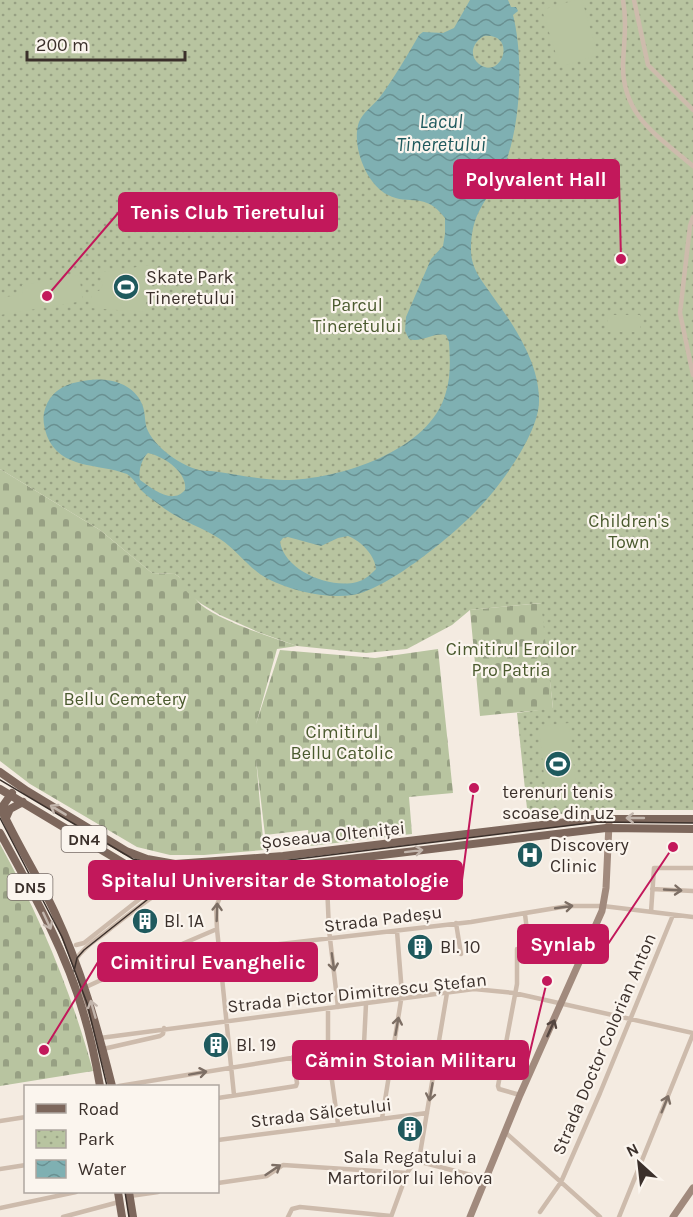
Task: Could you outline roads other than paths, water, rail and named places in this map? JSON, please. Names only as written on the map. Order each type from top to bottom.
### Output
[{"type":"main road","name":"Șoseaua Olteniței","points":[[0,772],[17,785],[130,853],[154,861],[175,864],[283,856],[609,819],[693,819]]},
{"type":"main road","points":[[6,818],[2,807],[17,785]]},
{"type":"main road","name":"Șoseaua Olteniței","points":[[0,789],[121,862],[147,873],[167,876],[201,875],[326,862],[609,828],[693,829]]},
{"type":"main road","points":[[6,818],[10,809],[23,802]]},
{"type":"main road","name":"DN5","points":[[6,818],[72,944],[75,961],[86,987],[112,1085]]},
{"type":"main road","name":"DN5","points":[[0,833],[45,918],[71,977],[86,1021],[100,1085]]},
{"type":"main road","points":[[118,1193],[122,1217]]},
{"type":"main road","points":[[129,1194],[133,1217]]},
{"type":"street","points":[[624,0],[626,31],[623,72],[630,105],[648,126],[693,166]]},
{"type":"street","points":[[634,0],[648,65],[693,110]]},
{"type":"street","points":[[693,217],[680,314],[693,375]]},
{"type":"street","points":[[472,1216],[520,1095],[562,1004],[603,906],[609,819]]},
{"type":"street","points":[[326,862],[330,939],[338,1007]]},
{"type":"street","points":[[651,912],[654,868],[693,868]]},
{"type":"street","points":[[72,944],[84,943],[146,894],[150,884],[147,873]]},
{"type":"street","points":[[221,873],[221,895],[216,907],[217,929],[234,1095]]},
{"type":"street","points":[[75,961],[89,945],[147,900],[180,882],[201,875]]},
{"type":"street","points":[[652,889],[693,891]]},
{"type":"street","name":"Strada Padeșu","points":[[86,987],[138,963],[219,951],[397,931],[568,906],[603,906],[693,917]]},
{"type":"street","points":[[525,914],[529,948]]},
{"type":"street","name":"Strada Doctor Colorian Anton","points":[[540,1212],[561,1182],[672,915]]},
{"type":"street","points":[[456,923],[461,954]]},
{"type":"street","name":"Strada Padeșu","points":[[155,961],[154,956],[217,929]]},
{"type":"street","points":[[382,1119],[402,991],[397,931]]},
{"type":"street","points":[[72,944],[89,945]]},
{"type":"street","points":[[517,949],[517,984],[498,1086],[499,1089],[520,1095]]},
{"type":"street","name":"Strada Pictor Dimitrescu Ștefan","points":[[100,1038],[482,989],[514,993],[693,1034]]},
{"type":"street","points":[[288,1217],[292,1209],[300,1207],[391,1217],[407,1173],[420,1155],[447,993]]},
{"type":"street","points":[[366,1004],[364,1044],[392,1050]]},
{"type":"street","points":[[328,1008],[328,1052],[338,1124]]},
{"type":"street","name":"Strada Pictor Dimitrescu Ștefan","points":[[103,1049],[160,1036],[164,1033],[164,1028]]},
{"type":"street","points":[[619,1217],[693,1034]]},
{"type":"street","points":[[125,1085],[328,1052]]},
{"type":"street","points":[[219,1098],[296,1086],[293,1057]]},
{"type":"street","name":"Strada Sălcetului","points":[[219,1140],[428,1113]]},
{"type":"street","points":[[0,1121],[24,1117]]},
{"type":"street","points":[[505,1132],[600,1217]]},
{"type":"street","points":[[417,1161],[486,1179]]},
{"type":"street","points":[[0,1169],[24,1165]]},
{"type":"street","points":[[219,1183],[267,1176],[278,1166],[283,1165],[407,1173]]},
{"type":"street","points":[[673,1217],[693,1188]]},
{"type":"street","points":[[0,1208],[67,1193]]},
{"type":"street","points":[[63,1217],[119,1202]]},
{"type":"water","name":"Lacul Tineretului","points":[[470,0],[508,0],[511,7],[516,7],[518,11],[513,15],[519,52],[519,94],[513,136],[502,171],[477,216],[471,250],[476,271],[511,323],[531,361],[538,388],[537,415],[524,446],[493,492],[461,525],[416,562],[367,591],[353,595],[321,595],[298,590],[261,575],[220,539],[172,513],[151,498],[127,474],[81,464],[61,455],[47,436],[44,423],[45,409],[53,394],[72,383],[87,380],[115,382],[131,390],[137,396],[142,404],[146,425],[152,438],[175,459],[203,471],[275,480],[306,479],[355,468],[402,446],[422,431],[437,413],[448,386],[449,342],[446,335],[441,334],[418,340],[409,339],[405,331],[406,317],[431,259],[443,246],[445,218],[431,205],[396,198],[380,190],[362,163],[357,131],[361,118],[385,90],[419,35],[423,32],[443,33],[454,28]],"holes":[[[484,36],[494,37],[501,42],[503,48],[500,62],[487,68],[479,64],[473,53],[475,45]],[[148,453],[167,461],[179,471],[185,483],[185,490],[180,494],[168,496],[140,480],[140,469]],[[348,536],[353,538],[370,554],[376,569],[365,579],[357,582],[334,583],[310,576],[290,561],[280,542],[283,538],[288,537],[321,546]]]},
{"type":"tram line","points":[[0,780],[133,859],[168,867],[198,868],[273,862],[598,822],[693,823]]},
{"type":"tram line","points":[[0,818],[62,937],[87,1003],[107,1085]]},
{"type":"tram line","points":[[74,971],[77,958],[84,950],[162,888],[192,869]]},
{"type":"tram line","points":[[125,1193],[129,1217]]},
{"type":"place","name":"Polyvalent Hall","points":[[621,259]]},
{"type":"place","name":"Skate Park Tineretului","points":[[126,287]]},
{"type":"place","name":"Tenis Club Tieretului","points":[[47,296]]},
{"type":"place","name":"terenuri tenis scoase din uz","points":[[558,764]]},
{"type":"place","name":"Spitalul Universitar de Stomatologie","points":[[474,788]]},
{"type":"place","name":"Synlab","points":[[673,847]]},
{"type":"place","name":"Discovery Clinic","points":[[530,855]]},
{"type":"place","name":"Bl. 1A","points":[[145,921]]},
{"type":"place","name":"Bl. 10","points":[[420,947]]},
{"type":"place","name":"Cămin Stoian Militaru","points":[[547,981]]},
{"type":"place","name":"Bl. 19","points":[[216,1045]]},
{"type":"place","name":"Cimitirul Evanghelic","points":[[44,1050]]},
{"type":"place","name":"Sala Regatului a Martorilor lui Iehova","points":[[410,1129]]},
{"type":"park label","name":"Parcul Tineretului","points":[[357,315]]},
{"type":"park label","name":"Children's Town","points":[[629,531]]},
{"type":"park label","name":"Cimitirul Eroilor Pro Patria","points":[[511,659]]},
{"type":"park label","name":"Bellu Cemetery","points":[[125,699]]},
{"type":"park label","name":"Cimitirul Bellu Catolic","points":[[342,742]]}]
